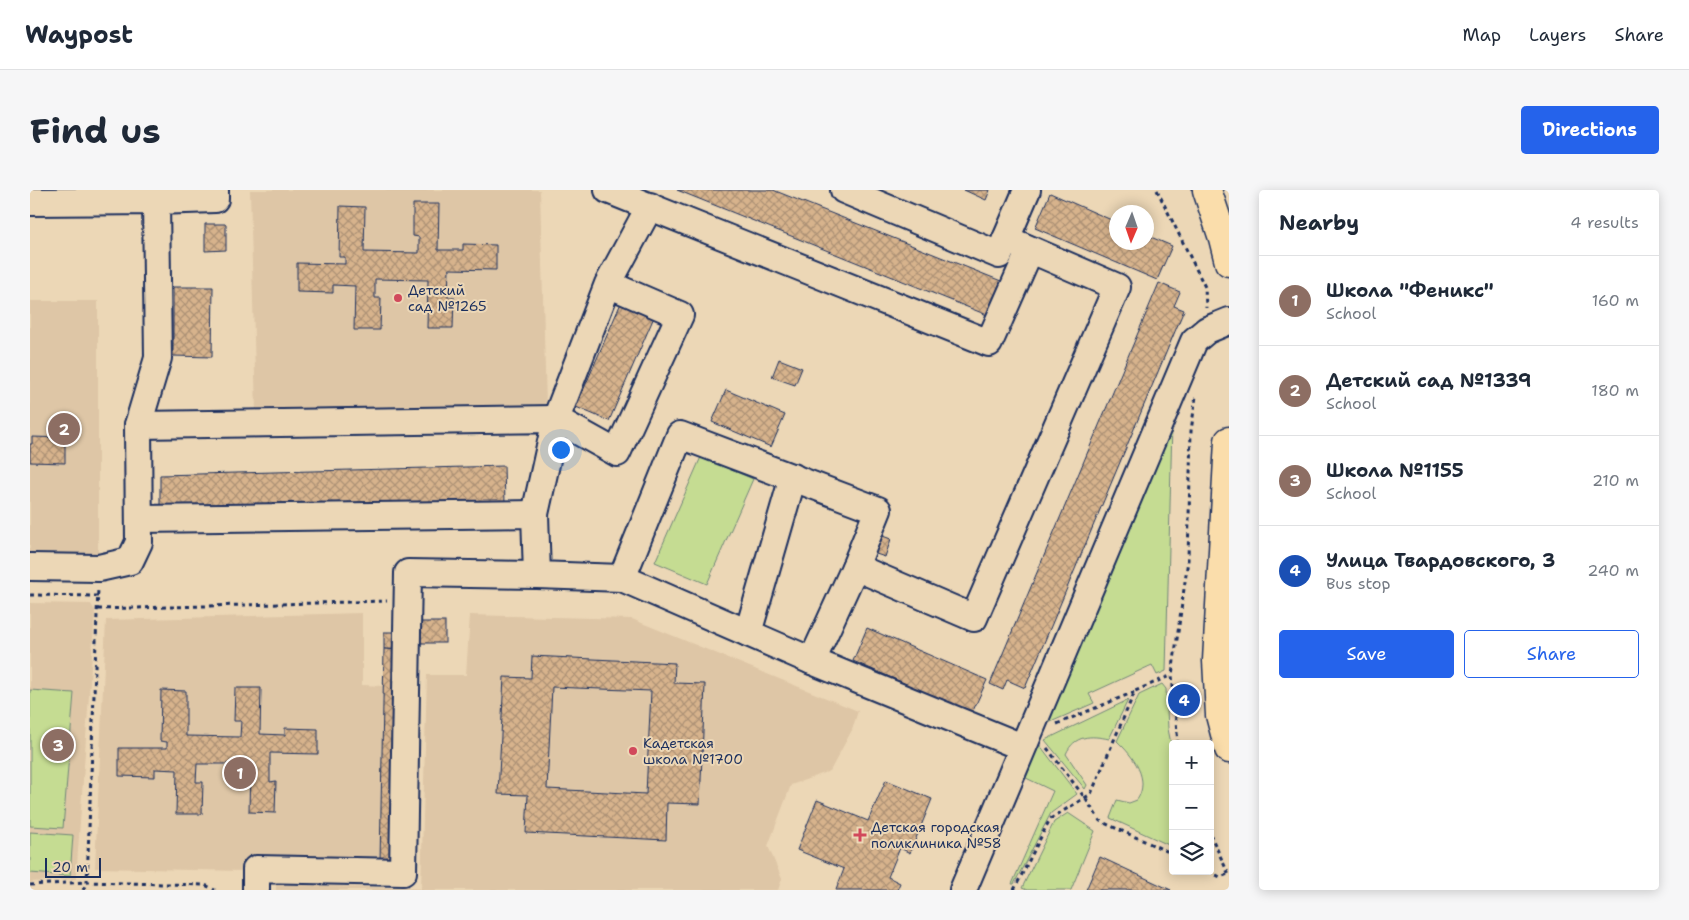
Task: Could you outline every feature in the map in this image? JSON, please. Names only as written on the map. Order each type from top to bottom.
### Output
[{"type":"main road","points":[[1206,190],[1224,238],[1229,262]]},
{"type":"main road","points":[[1229,441],[1217,661],[1220,715],[1229,749]]},
{"type":"lane","points":[[30,202],[215,200],[215,190]]},
{"type":"lane","points":[[608,190],[989,343],[1030,250],[1006,239]]},
{"type":"lane","points":[[844,190],[999,255],[1027,190]]},
{"type":"lane","points":[[30,567],[99,568],[130,561],[139,542],[138,425],[158,358],[156,201]]},
{"type":"lane","points":[[537,575],[535,514],[556,419],[608,284],[650,206]]},
{"type":"lane","points":[[855,567],[974,618],[1117,288],[1006,239]]},
{"type":"lane","points":[[138,425],[556,419],[616,453],[680,314],[608,284]]},
{"type":"lane","points":[[963,890],[1194,341],[1218,325]]},
{"type":"lane","points":[[622,578],[680,435],[878,510],[855,567],[812,661]]},
{"type":"lane","points":[[748,633],[793,477]]},
{"type":"lane","points":[[139,518],[535,514]]},
{"type":"lane","points":[[256,890],[256,870],[403,872],[408,573],[622,578],[812,661],[1028,739]]},
{"type":"path","points":[[1157,190],[1205,287],[1218,325]]},
{"type":"path","points":[[1178,740],[1172,676],[1188,560],[1191,432],[1196,394]]},
{"type":"path","points":[[83,890],[87,882],[99,568]]},
{"type":"path","points":[[30,595],[98,596]]},
{"type":"path","points":[[98,609],[408,601]]},
{"type":"path","points":[[1169,852],[1100,821],[1085,798],[1028,739],[1172,676]]},
{"type":"path","points":[[1014,890],[1050,819],[1091,794],[1135,691]]},
{"type":"path","points":[[1214,843],[1229,875],[1220,877],[1214,874]]},
{"type":"path","points":[[30,885],[87,882],[205,885],[215,890]]},
{"type":"shaded area","name":"Детский сад №1265","points":[[250,190],[540,190],[546,406],[256,413]]},
{"type":"shaded area","points":[[30,301],[98,301],[98,557],[30,556]]},
{"type":"shaded area","points":[[30,603],[91,604],[95,611],[76,879],[30,882]]},
{"type":"shaded area","points":[[362,613],[362,685],[383,686],[380,862],[244,871],[95,868],[106,620]]},
{"type":"shaded area","name":"Кадетская школа №1700","points":[[470,615],[632,619],[858,711],[852,730],[830,771],[791,785],[768,846],[782,879],[778,890],[276,890],[276,884],[421,889],[427,675],[466,675]]},
{"type":"green space","points":[[1172,423],[1166,671],[1157,675],[1152,665],[1089,694],[1094,703],[1037,728]]},
{"type":"green space","points":[[701,457],[753,479],[707,584],[655,562]]},
{"type":"green space","points":[[1162,684],[1166,689],[1170,740],[1169,845],[1110,818],[1117,800],[1129,803],[1137,800],[1141,792],[1141,776],[1138,768],[1117,741],[1139,695]]},
{"type":"green space","points":[[30,690],[74,693],[63,828],[30,826]]},
{"type":"green space","points":[[1128,700],[1109,739],[1090,737],[1078,740],[1069,748],[1066,754],[1087,785],[1085,789],[1045,740]]},
{"type":"green space","points":[[1039,744],[1077,794],[1051,813],[1014,884],[1012,884],[1053,791],[1024,777]]},
{"type":"green space","points":[[1068,813],[1095,831],[1071,890],[1027,890],[1022,888],[1054,822]]},
{"type":"green space","points":[[30,832],[73,835],[70,876],[30,873]]},
{"type":"building","points":[[677,190],[773,190],[1001,281],[987,315]]},
{"type":"building","points":[[964,190],[990,190],[986,200]]},
{"type":"building","points":[[1050,193],[1109,219],[1109,250],[1154,250],[1154,238],[1172,246],[1157,280],[1035,228]]},
{"type":"building","points":[[413,204],[439,204],[438,250],[463,250],[463,244],[496,245],[496,270],[449,269],[448,297],[454,297],[453,328],[427,328],[428,280],[375,279],[375,298],[381,298],[380,330],[354,330],[355,286],[333,285],[333,293],[297,292],[297,263],[345,264],[345,257],[339,257],[340,206],[365,207],[364,252],[419,253],[419,237],[413,236]]},
{"type":"building","points":[[205,224],[226,224],[226,250],[205,251]]},
{"type":"building","points":[[1159,283],[1180,292],[1174,306],[1184,310],[1025,688],[1007,680],[1003,690],[990,684]]},
{"type":"building","points":[[173,287],[213,287],[212,357],[173,356]]},
{"type":"building","points":[[621,303],[654,317],[609,421],[576,407]]},
{"type":"building","points":[[779,359],[802,368],[795,385],[772,377]]},
{"type":"building","points":[[726,390],[785,415],[771,447],[712,422]]},
{"type":"building","points":[[32,437],[65,438],[65,463],[30,462]]},
{"type":"building","points":[[504,466],[505,503],[160,512],[160,475]]},
{"type":"building","points":[[874,533],[891,539],[885,557],[867,551]]},
{"type":"building","points":[[418,622],[445,622],[445,643],[418,643]]},
{"type":"building","points":[[867,628],[987,680],[972,713],[853,661]]},
{"type":"building","points":[[384,632],[402,632],[401,650],[384,649]]},
{"type":"building","points":[[384,649],[401,650],[397,863],[380,862]]},
{"type":"building","points":[[532,656],[675,663],[674,683],[705,684],[700,804],[667,803],[666,840],[526,833],[528,795],[498,794],[504,677],[531,678]],"holes":[[[552,687],[651,691],[646,794],[547,789]]]},
{"type":"building","points":[[235,688],[261,688],[260,734],[285,735],[285,728],[318,729],[318,754],[270,753],[270,782],[276,781],[275,813],[249,812],[250,764],[197,764],[196,782],[203,782],[202,814],[176,814],[177,770],[155,769],[155,777],[119,776],[119,748],[167,748],[167,742],[160,741],[161,690],[186,691],[186,736],[240,737],[241,721],[234,721]]},
{"type":"building","name":"Детская городская поликлиника №58","points":[[886,780],[932,799],[910,853],[900,848],[888,877],[900,883],[897,890],[836,890],[844,869],[797,850],[817,800],[868,821]]},
{"type":"building","points":[[1100,857],[1171,890],[1086,890]]},
{"type":"place","name":"Детский сад №1265","points":[[398,298]]},
{"type":"place","name":"Детский сад №1339","points":[[64,429]]},
{"type":"place","name":"Улица Твардовского, 3","points":[[1184,700]]},
{"type":"place","name":"Школа №1155","points":[[58,745]]},
{"type":"place","name":"Кадетская школа №1700","points":[[633,751]]},
{"type":"place","name":"Школа \"Феникс\"","points":[[240,773]]},
{"type":"place","name":"Детская городская поликлиника №58","points":[[860,835]]}]
